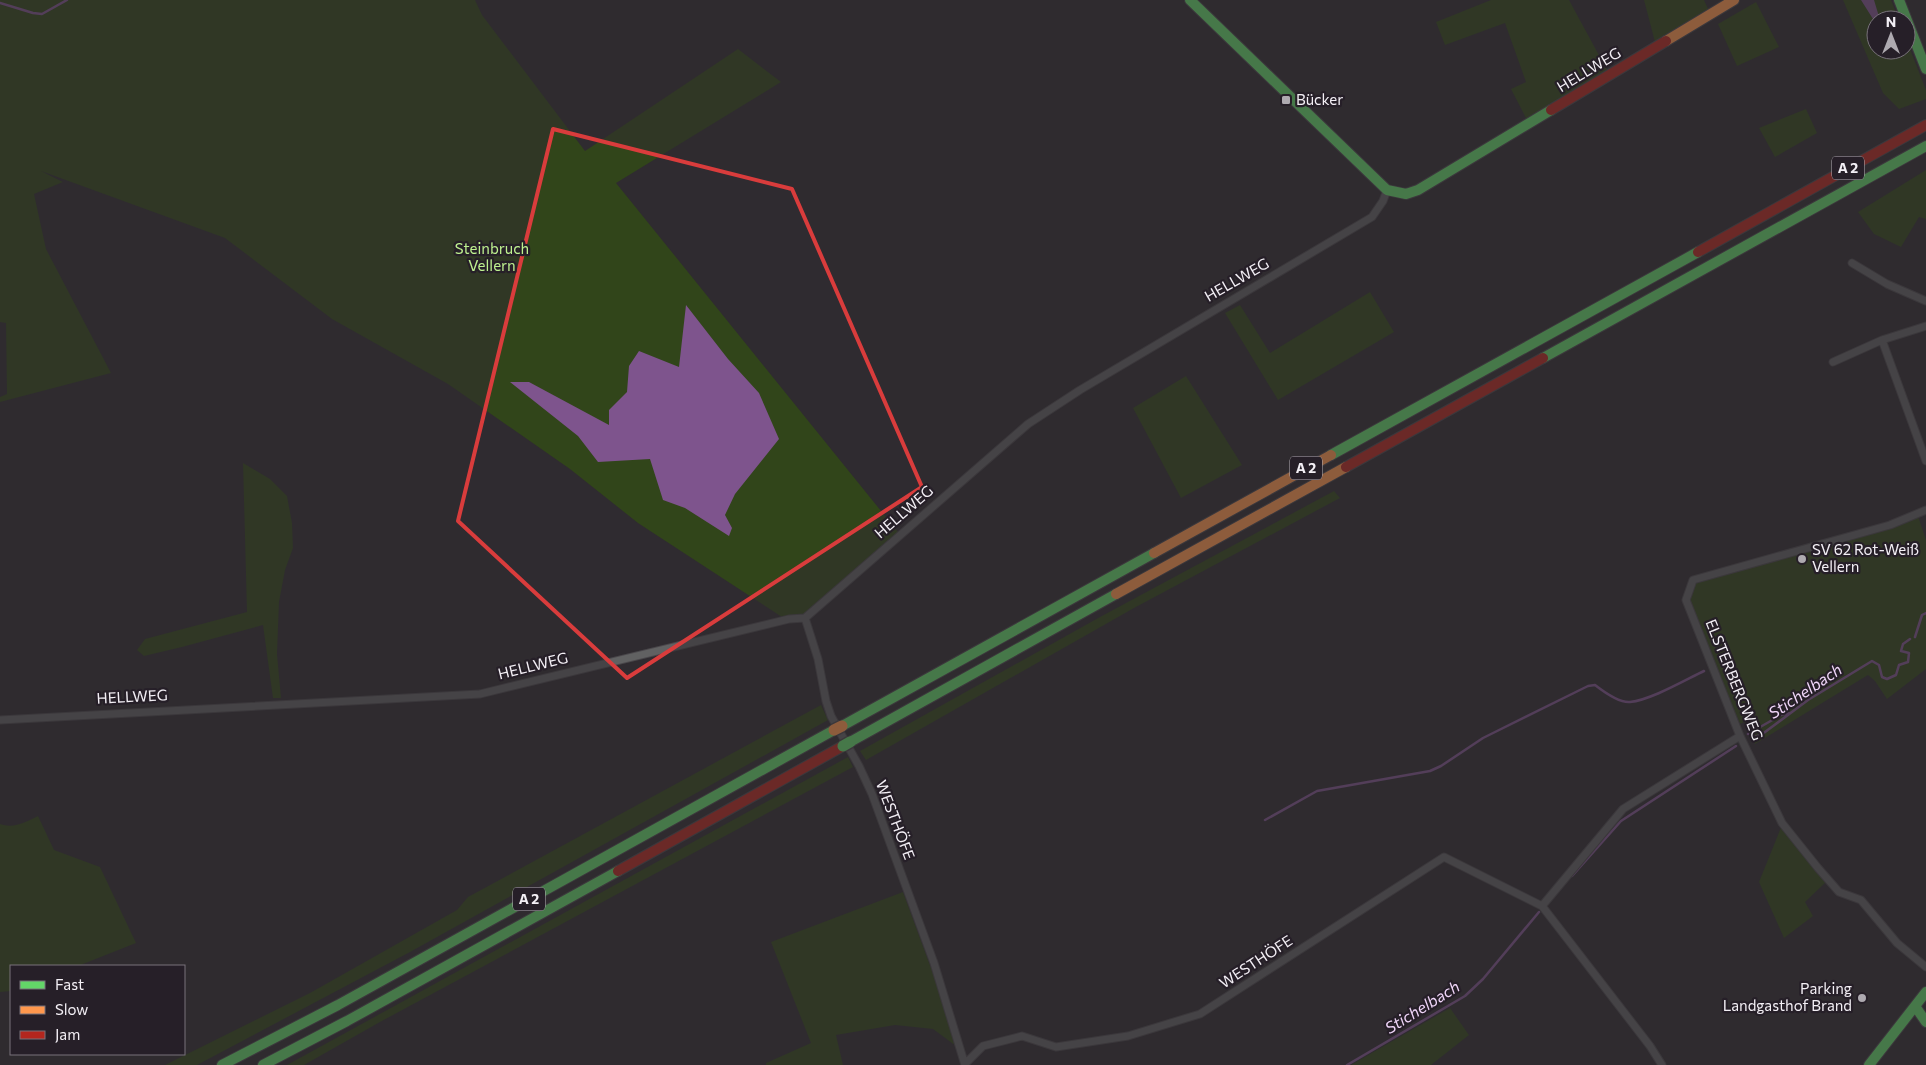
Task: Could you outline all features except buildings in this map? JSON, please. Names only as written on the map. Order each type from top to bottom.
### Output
[{"type":"main road","points":[[1190,0],[1386,190]]},
{"type":"main road","name":"HELLWEG","points":[[1386,190],[1406,194],[1418,190],[1734,0]]},
{"type":"main road","points":[[1899,0],[1926,69]]},
{"type":"main road","name":"A 2","points":[[222,1065],[338,1005],[1926,125]]},
{"type":"main road","name":"A 2","points":[[263,1065],[347,1021],[1926,146]]},
{"type":"main road","points":[[1869,1065],[1926,992]]},
{"type":"main road","points":[[1915,1006],[1926,1022]]},
{"type":"street","name":"HELLWEG","points":[[0,720],[480,694],[779,622],[805,618],[1028,424],[1080,390],[1372,217],[1383,201],[1386,190]]},
{"type":"street","points":[[1852,263],[1888,284],[1926,300]]},
{"type":"street","points":[[1833,362],[1882,340],[1926,326]]},
{"type":"street","points":[[1882,340],[1926,461]]},
{"type":"street","name":"ELSTERBERGWEG","points":[[1926,510],[1890,525],[1692,580],[1686,600],[1740,736],[1782,823],[1839,892],[1861,900],[1898,943],[1926,967]]},
{"type":"street","name":"WESTHÖFE","points":[[805,618],[818,659],[826,701],[831,716],[859,766],[872,794],[934,964],[965,1064],[983,1046],[1022,1036],[1056,1047],[1128,1036],[1200,1014],[1444,857],[1542,906]]},
{"type":"street","points":[[1662,1065],[1650,1046],[1542,906],[1623,809],[1740,736]]},
{"type":"highlighted area","points":[[553,129],[792,189],[922,487],[627,678],[458,521]]},
{"type":"green space","name":"Steinbruch Vellern","points":[[0,0],[475,0],[482,15],[585,151],[738,49],[781,82],[616,183],[898,532],[805,618],[782,617],[638,523],[570,469],[448,384],[332,319],[225,238],[41,171],[63,182],[34,194],[46,249],[111,373],[0,402],[0,397],[7,394],[6,323],[0,322]]},
{"type":"green space","points":[[1491,0],[1569,0],[1607,70],[1527,120],[1511,89],[1526,82],[1505,23],[1445,45],[1436,22]]},
{"type":"green space","points":[[1644,0],[1704,0],[1709,11],[1655,42]]},
{"type":"green space","points":[[1843,0],[1891,0],[1895,10],[1866,10],[1866,53]]},
{"type":"green space","points":[[1756,2],[1779,47],[1737,66],[1718,24]]},
{"type":"green space","points":[[1869,60],[1914,60],[1926,90],[1926,99],[1899,109],[1883,93]]},
{"type":"green space","points":[[1806,109],[1817,133],[1775,157],[1759,128]]},
{"type":"green space","points":[[1926,170],[1926,219],[1919,217],[1901,247],[1874,234],[1858,212]]},
{"type":"green space","points":[[1370,292],[1394,332],[1278,400],[1225,313],[1240,305],[1270,353]]},
{"type":"green space","points":[[1186,376],[1242,465],[1181,498],[1133,408]]},
{"type":"green space","points":[[243,463],[270,479],[287,496],[292,523],[293,548],[285,570],[279,602],[277,654],[281,698],[273,698],[263,625],[144,656],[137,650],[145,639],[247,612]]},
{"type":"green space","points":[[1334,491],[1340,498],[1134,608],[866,760],[860,751],[1100,617]]},
{"type":"green space","points":[[1918,516],[1926,540],[1926,669],[1887,699],[1875,681],[1868,675],[1755,744],[1744,722],[1740,724],[1728,698],[1689,600],[1695,582]]},
{"type":"green space","points":[[821,705],[828,720],[410,952],[197,1065],[165,1065],[310,993],[457,910],[468,897]]},
{"type":"green space","points":[[848,757],[853,767],[380,1022],[304,1065],[287,1065]]},
{"type":"green space","points":[[38,816],[54,850],[100,867],[136,943],[81,965],[10,965],[10,991],[0,992],[0,824],[10,826]]},
{"type":"green space","points":[[1782,825],[1826,882],[1805,902],[1813,916],[1784,938],[1759,882]]},
{"type":"green space","points":[[903,892],[934,976],[956,1046],[933,1029],[895,1025],[836,1035],[843,1065],[766,1065],[766,1063],[811,1043],[771,942]]},
{"type":"green space","points":[[1450,1008],[1469,1035],[1431,1065],[1351,1065]]},
{"type":"shaded area","points":[[1861,0],[1874,0],[1877,10],[1867,10]]},
{"type":"shaded area","points":[[686,305],[728,359],[759,393],[779,439],[735,494],[725,515],[732,528],[729,536],[685,508],[663,500],[650,459],[598,462],[578,436],[510,382],[529,382],[609,425],[609,410],[627,392],[629,366],[639,351],[679,367]]},
{"type":"waterway","points":[[0,3],[42,14],[67,0]]},
{"type":"waterway","name":"Stichelbach","points":[[1915,637],[1922,615],[1926,613]]},
{"type":"waterway","name":"Stichelbach","points":[[1751,738],[1761,735],[1808,700],[1872,661],[1879,665],[1882,677],[1887,679],[1896,675],[1899,665],[1908,662],[1909,653],[1901,651],[1903,644],[1910,639]]},
{"type":"waterway","points":[[1265,820],[1317,791],[1430,771],[1441,766],[1483,738],[1588,686],[1595,685],[1616,699],[1630,702],[1658,694],[1704,671]]},
{"type":"waterway","points":[[1748,734],[1781,715],[1789,713]]},
{"type":"waterway","name":"Stichelbach","points":[[1572,876],[1621,821],[1736,746]]},
{"type":"waterway","name":"Stichelbach","points":[[1347,1065],[1465,996],[1483,979],[1539,912]]},
{"type":"traffic: fast","points":[[1190,0],[1387,190],[1406,194],[1418,190],[1551,110]]},
{"type":"traffic: fast","points":[[1899,0],[1926,69]]},
{"type":"traffic: fast","points":[[1543,358],[1926,146]]},
{"type":"traffic: fast","points":[[1331,455],[1698,252]]},
{"type":"traffic: fast","points":[[842,726],[1154,553]]},
{"type":"traffic: fast","points":[[850,742],[1116,594]]},
{"type":"traffic: fast","points":[[222,1065],[338,1005],[834,730]]},
{"type":"traffic: fast","points":[[843,746],[850,742]]},
{"type":"traffic: fast","points":[[263,1065],[347,1021],[618,871]]},
{"type":"traffic: fast","points":[[1869,1065],[1926,992]]},
{"type":"traffic: fast","points":[[1915,1006],[1926,1022]]},
{"type":"traffic: slow","points":[[1666,41],[1734,0]]},
{"type":"traffic: slow","points":[[1154,553],[1331,455]]},
{"type":"traffic: slow","points":[[1116,594],[1346,467]]},
{"type":"traffic: slow","points":[[834,730],[842,726]]},
{"type":"traffic: jam","points":[[1551,110],[1666,41]]},
{"type":"traffic: jam","points":[[1698,252],[1926,125]]},
{"type":"traffic: jam","points":[[1346,467],[1543,358]]},
{"type":"traffic: jam","points":[[618,871],[843,746]]},
{"type":"place","name":"Bücker","points":[[1286,100]]},
{"type":"place","name":"SV 62 Rot-Weiß Vellern","points":[[1802,559]]},
{"type":"place","name":"Parking Landgasthof Brand","points":[[1862,998]]}]
